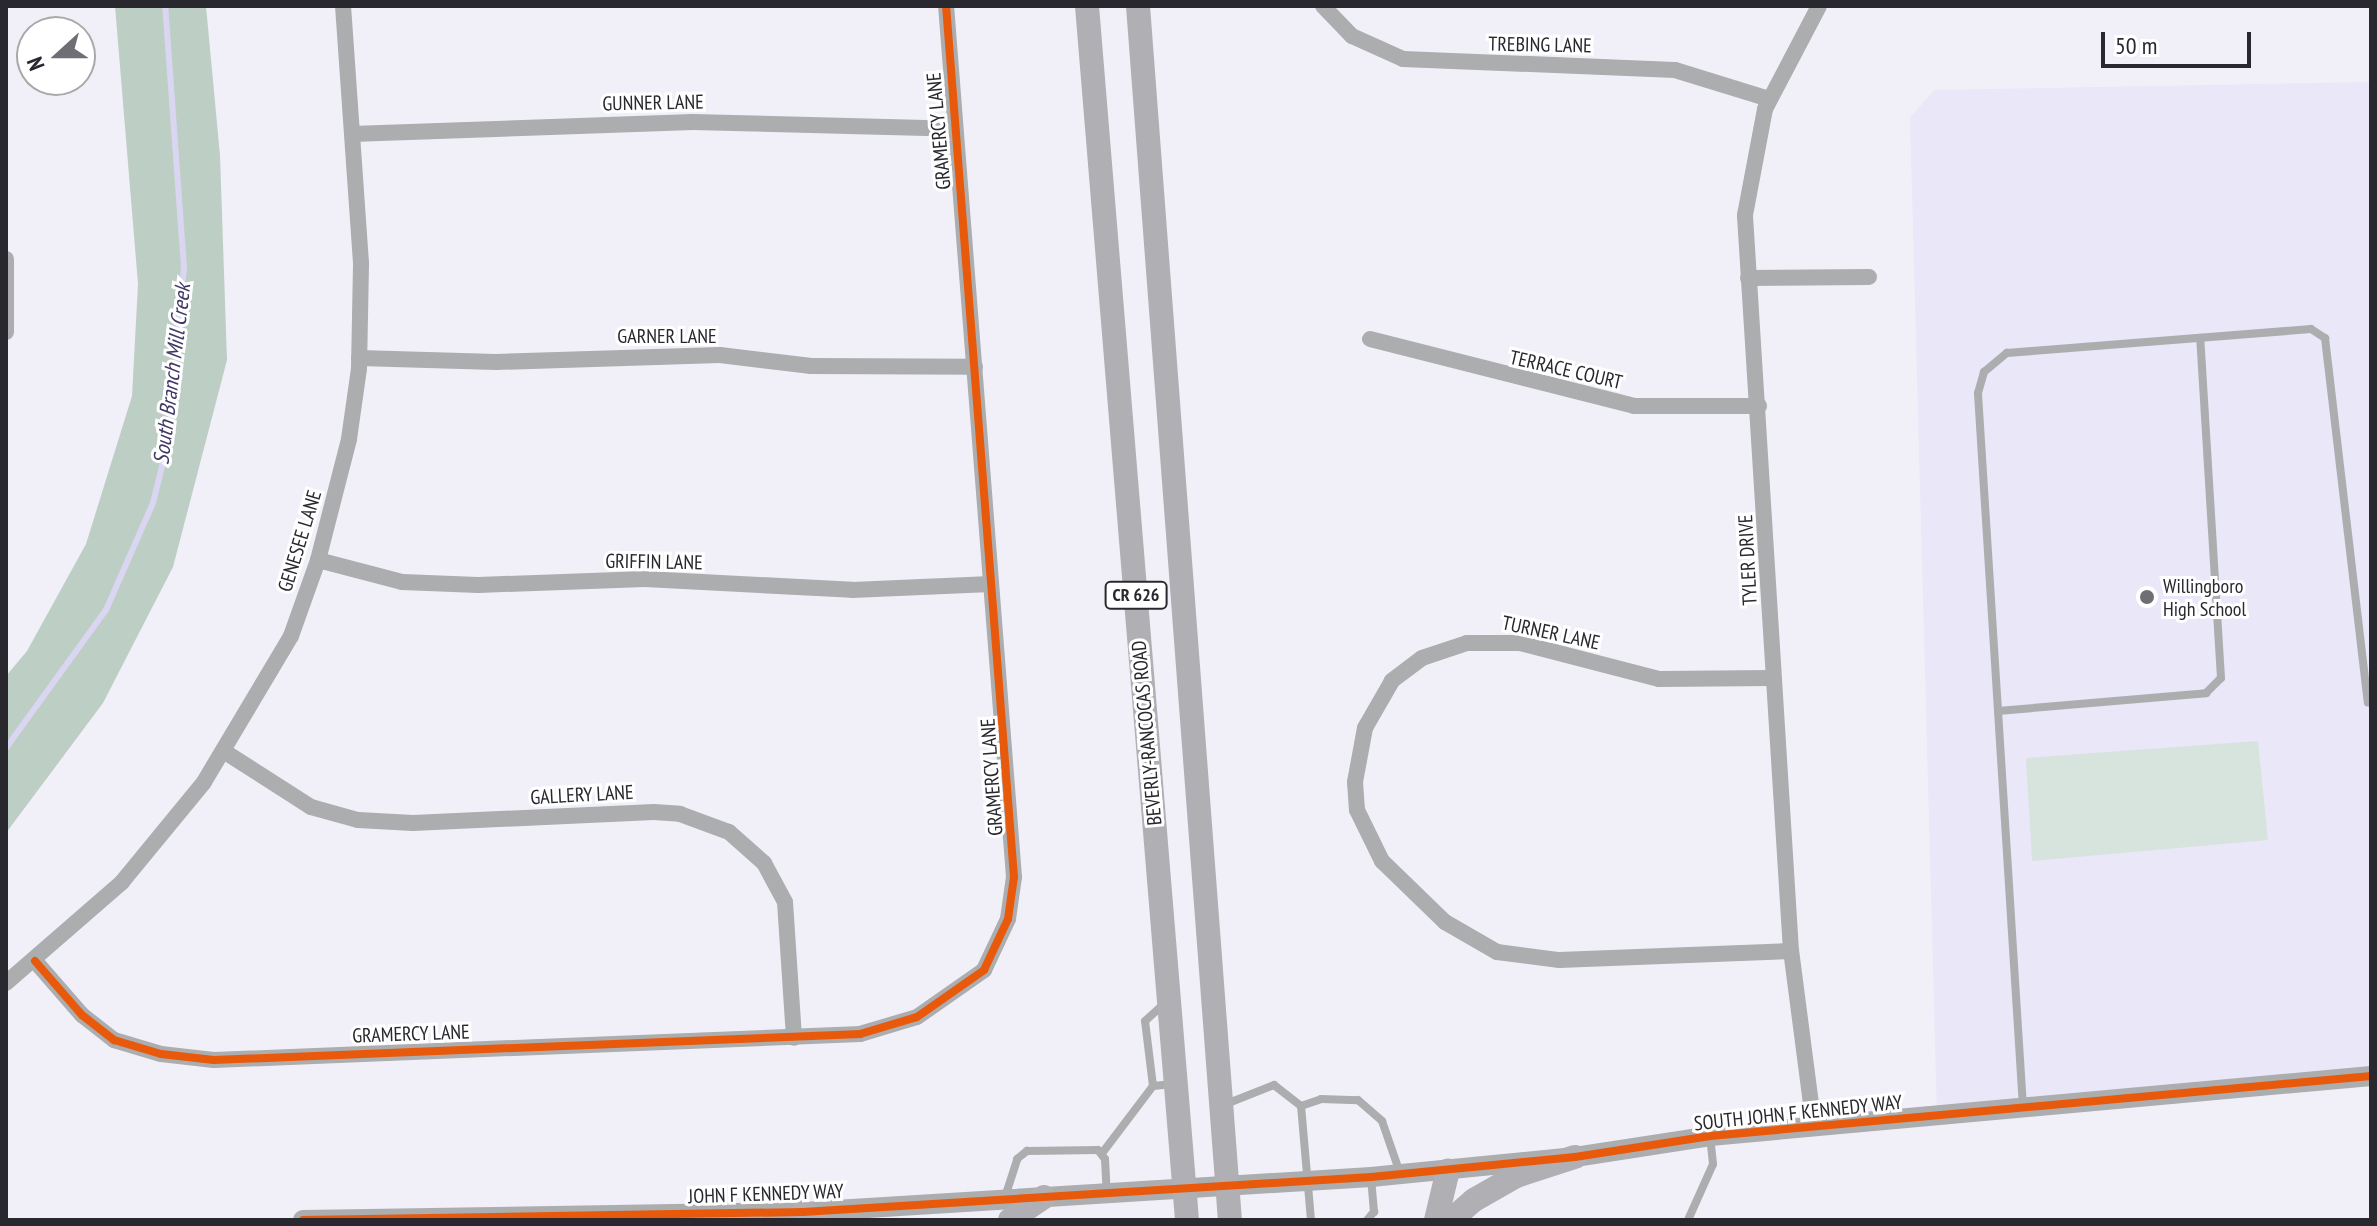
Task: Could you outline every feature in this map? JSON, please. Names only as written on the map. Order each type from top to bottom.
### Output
[{"type":"main road","name":"BEVERLY-RANCOCAS ROAD","points":[[1087,6],[1169,1000],[1164,1085],[1184,1185],[1187,1220]]},
{"type":"main road","name":"CR 626","points":[[1138,6],[1230,1220]]},
{"type":"main road","points":[[1451,1220],[1474,1200],[1516,1176],[1575,1157]]},
{"type":"main road","points":[[1436,1220],[1448,1170]]},
{"type":"main road","points":[[1008,1209],[1044,1197]]},
{"type":"street","name":"GENESEE LANE","points":[[6,983],[35,961],[122,882],[225,752],[291,636],[318,560],[349,439],[359,358],[361,263],[343,6]]},
{"type":"street","name":"GRAMERCY LANE","points":[[35,961],[82,1015],[114,1040],[187,1058],[272,1060],[860,1034],[917,1017],[984,970],[997,949],[1014,877],[946,6]]},
{"type":"street","name":"TREBING LANE","points":[[1323,6],[1352,36],[1403,59],[1675,70],[1769,99]]},
{"type":"street","name":"TYLER DRIVE","points":[[1814,1127],[1791,951],[1772,678],[1759,406],[1748,278],[1749,179],[1769,99],[1819,6]]},
{"type":"street","name":"GUNNER LANE","points":[[352,134],[693,122],[955,129]]},
{"type":"street","points":[[6,259],[6,332]]},
{"type":"street","points":[[1748,278],[1869,277]]},
{"type":"street","name":"TERRACE COURT","points":[[1370,339],[1634,406],[1759,406]]},
{"type":"street","name":"GARNER LANE","points":[[359,358],[496,362],[720,355],[811,366],[975,367]]},
{"type":"street","name":"GRIFFIN LANE","points":[[318,560],[402,582],[478,585],[645,579],[852,590],[991,584]]},
{"type":"street","name":"TURNER LANE","points":[[1772,678],[1659,679],[1520,643],[1467,643],[1422,658],[1392,681],[1365,728],[1355,782],[1357,810],[1382,861],[1445,922],[1497,952],[1559,960],[1791,951]]},
{"type":"street","name":"GALLERY LANE","points":[[225,752],[311,807],[358,820],[413,823],[654,812],[680,814],[729,832],[764,863],[785,902],[794,1038]]},
{"type":"street","name":"SOUTH JOHN F KENNEDY WAY","points":[[1228,1182],[1371,1177],[1448,1170],[1575,1157],[1710,1136],[2371,1077]]},
{"type":"street","points":[[1044,1197],[1228,1182]]},
{"type":"street","name":"JOHN F KENNEDY WAY","points":[[303,1220],[810,1216],[1008,1209]]},
{"type":"lane","points":[[2023,1107],[1978,393],[1984,372],[2007,353],[2311,329],[2325,338],[2368,702]]},
{"type":"lane","points":[[1998,711],[2206,693],[2221,678],[2200,338]]},
{"type":"lane","points":[[1008,1209],[1020,1153],[1103,1152],[1164,1085]]},
{"type":"lane","points":[[1220,1107],[1274,1085],[1301,1106],[1311,1220]]},
{"type":"lane","points":[[1301,1106],[1321,1099],[1358,1100],[1382,1121],[1401,1174]]},
{"type":"lane","points":[[1688,1220],[1713,1164],[1710,1136]]},
{"type":"lane","points":[[1103,1152],[1107,1193]]},
{"type":"lane","points":[[1367,1220],[1374,1212],[1371,1177]]},
{"type":"shaded area","points":[[115,6],[206,6],[220,155],[227,360],[173,567],[103,703],[6,833],[6,676],[27,651],[86,544],[132,396],[138,284]]},
{"type":"shaded area","name":"Willingboro High School","points":[[2371,82],[2371,1075],[1937,1115],[1910,118],[1934,90]]},
{"type":"shaded area","points":[[2258,741],[2268,840],[2032,861],[2026,758]]},
{"type":"waterway","name":"South Branch Mill Creek","points":[[6,748],[106,610],[153,503],[169,438],[184,268],[165,6]]},
{"type":"cycle path","points":[[35,961],[82,1015],[114,1040],[161,1054],[214,1060],[860,1034],[917,1017],[984,970],[1008,919],[1014,877],[946,6]]},
{"type":"cycle path","points":[[303,1220],[803,1212],[1371,1177],[1575,1157],[1710,1136],[2371,1076]]},
{"type":"place","name":"Willingboro High School","points":[[2147,597]]}]
